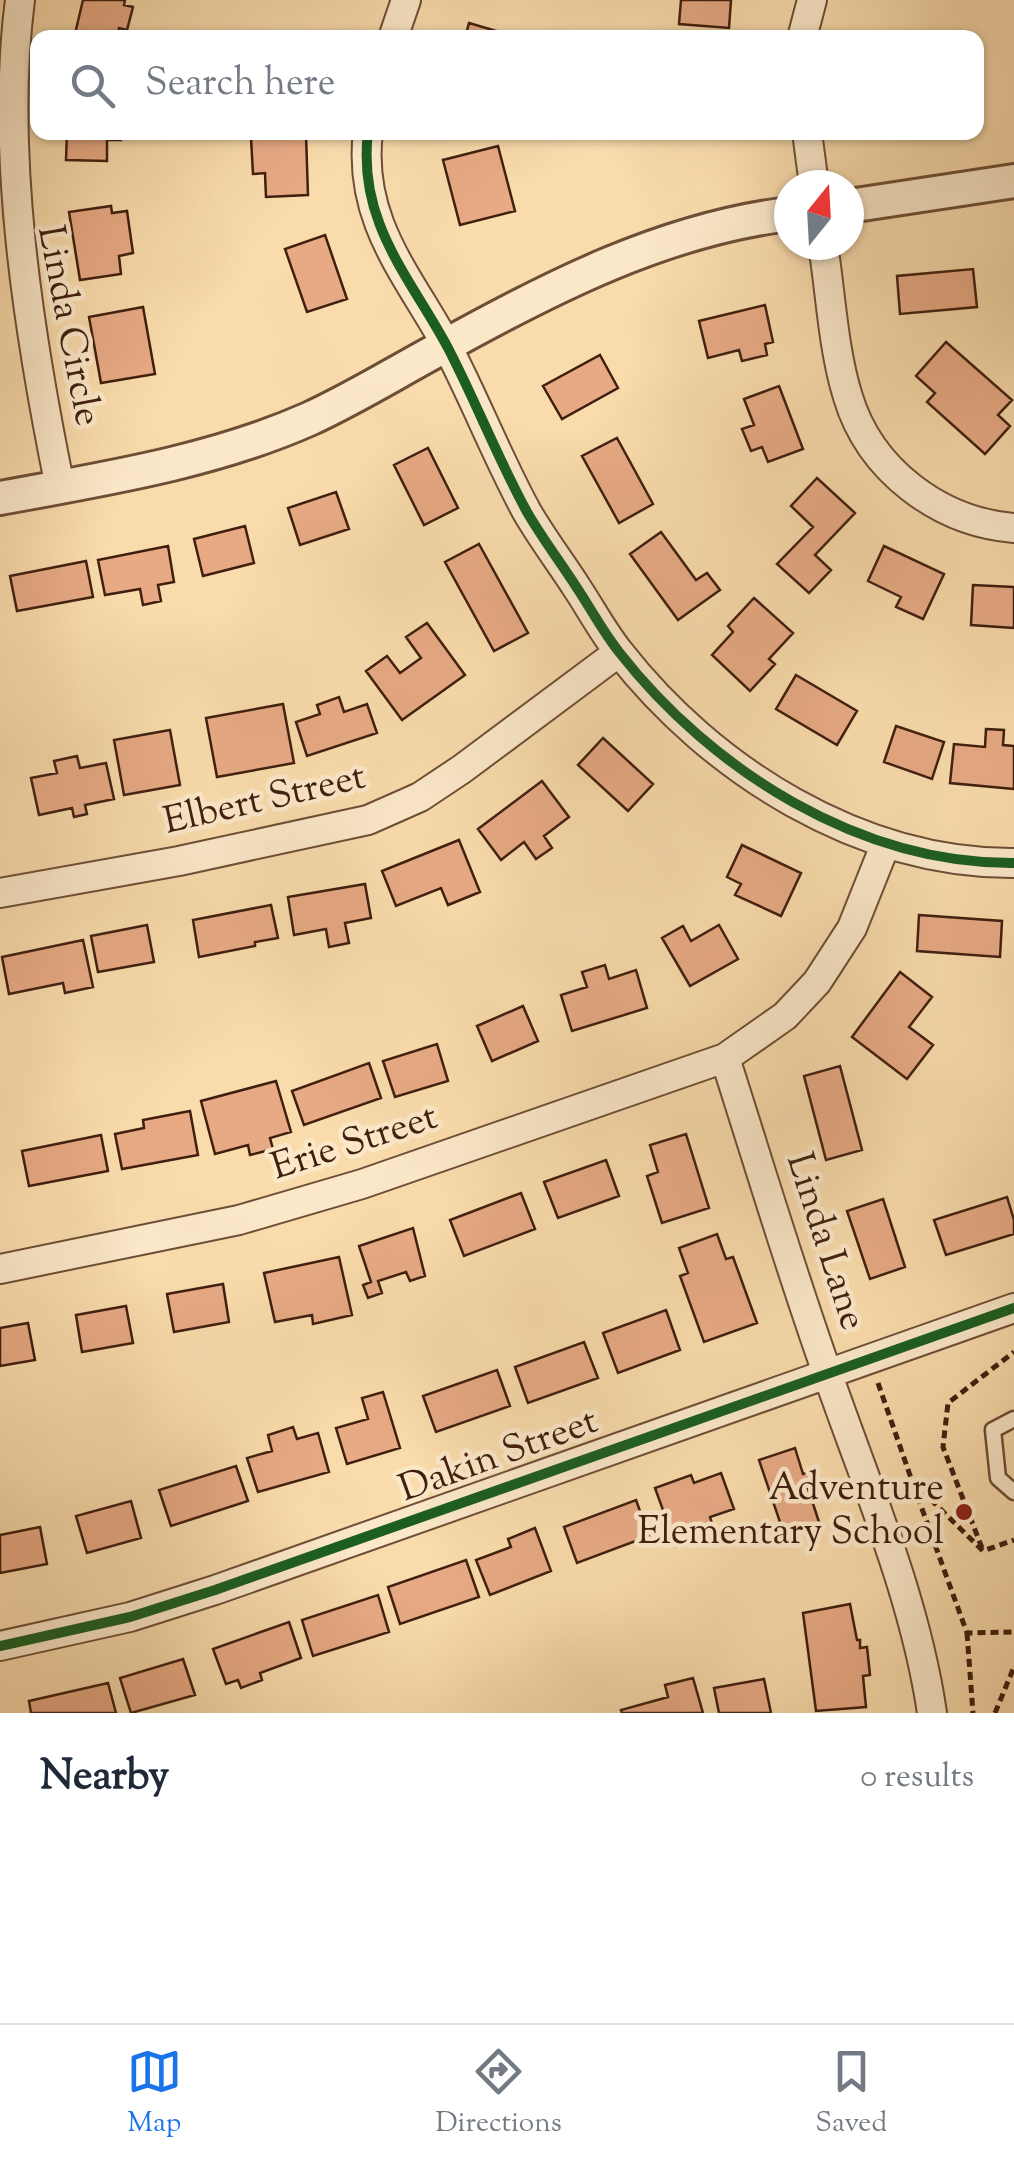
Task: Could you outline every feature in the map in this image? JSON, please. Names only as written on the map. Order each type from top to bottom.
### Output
[{"type":"street","name":"Linda Circle","points":[[20,0],[5,84],[2,140],[8,233],[60,487]]},
{"type":"street","points":[[397,30],[406,0]]},
{"type":"street","points":[[804,30],[812,0]]},
{"type":"street","points":[[368,140],[368,178],[374,208],[398,268],[446,345],[528,512],[619,652],[673,710],[746,773],[824,817],[886,843],[967,860],[1014,862]]},
{"type":"street","points":[[808,140],[812,170]]},
{"type":"street","points":[[864,204],[1014,181]]},
{"type":"street","points":[[0,498],[226,449],[305,421],[572,280],[628,256],[712,229],[774,217]]},
{"type":"street","points":[[825,260],[847,396],[868,440],[903,482],[926,500],[978,522],[1014,528]]},
{"type":"street","name":"Elbert Street","points":[[0,893],[313,834],[368,820],[420,797],[462,769],[619,652]]},
{"type":"street","points":[[724,1058],[785,1016],[817,982],[852,928],[886,843]]},
{"type":"street","name":"Erie Street","points":[[0,1269],[239,1220],[362,1184],[724,1058]]},
{"type":"street","name":"Linda Lane","points":[[724,1058],[826,1372],[886,1540],[920,1648],[932,1713]]},
{"type":"street","name":"Dakin Street","points":[[0,1646],[130,1617],[215,1590],[1014,1308]]},
{"type":"lane","points":[[1014,1419],[993,1430],[998,1478],[1014,1492]]},
{"type":"path","points":[[983,1551],[944,1447],[948,1403],[1014,1352]]},
{"type":"path","points":[[869,1357],[967,1633],[973,1713]]},
{"type":"path","points":[[912,1481],[983,1551]]},
{"type":"path","points":[[983,1551],[1014,1540]]},
{"type":"path","points":[[967,1633],[1014,1632]]},
{"type":"path","points":[[995,1713],[1014,1667]]},
{"type":"building","points":[[83,0],[125,0],[124,5],[133,7],[127,30],[76,30]]},
{"type":"building","points":[[681,0],[731,0],[729,28],[679,24]]},
{"type":"building","points":[[469,23],[493,30],[467,30]]},
{"type":"building","points":[[67,140],[107,140],[107,161],[66,160]]},
{"type":"building","points":[[251,140],[306,140],[308,195],[266,197],[265,173],[253,174]]},
{"type":"building","points":[[498,146],[515,211],[460,225],[443,160]]},
{"type":"building","points":[[111,206],[112,213],[127,211],[133,253],[119,256],[121,274],[80,280],[69,212]]},
{"type":"building","points":[[325,235],[347,299],[307,312],[285,249]]},
{"type":"building","points":[[973,269],[977,307],[900,314],[897,276]]},
{"type":"building","points":[[765,305],[773,342],[765,344],[767,355],[742,361],[739,350],[708,358],[699,321]]},
{"type":"building","points":[[143,307],[155,374],[101,383],[89,317]]},
{"type":"building","points":[[946,342],[1012,400],[998,415],[1010,426],[985,454],[927,402],[935,393],[916,376]]},
{"type":"building","points":[[600,355],[618,388],[562,419],[543,386]]},
{"type":"building","points":[[779,386],[803,449],[768,462],[762,447],[751,451],[742,429],[754,425],[744,399]]},
{"type":"building","points":[[617,438],[653,504],[619,523],[582,456]]},
{"type":"building","points":[[428,448],[458,508],[424,525],[394,465]]},
{"type":"building","points":[[817,478],[855,513],[815,555],[831,570],[809,593],[777,564],[813,527],[791,506]]},
{"type":"building","points":[[336,492],[349,529],[300,545],[288,508]]},
{"type":"building","points":[[245,526],[254,563],[203,576],[194,539]]},
{"type":"building","points":[[661,532],[696,580],[707,573],[720,590],[678,620],[630,554]]},
{"type":"building","points":[[479,544],[528,633],[494,651],[445,562]]},
{"type":"building","points":[[168,546],[174,582],[158,585],[161,601],[143,605],[140,589],[105,595],[98,560]]},
{"type":"building","points":[[884,546],[944,574],[923,619],[896,607],[901,597],[868,581]]},
{"type":"building","points":[[86,561],[93,597],[17,611],[10,576]]},
{"type":"building","points":[[973,585],[1014,587],[1014,628],[971,625]]},
{"type":"building","points":[[754,598],[793,633],[769,659],[775,664],[750,691],[712,655],[733,632],[728,626]]},
{"type":"building","points":[[427,623],[465,675],[402,720],[366,671],[387,656],[400,673],[421,658],[406,637]]},
{"type":"building","points":[[796,675],[857,711],[837,745],[776,709]]},
{"type":"building","points":[[339,697],[344,712],[367,704],[377,733],[307,756],[296,722],[320,714],[317,705]]},
{"type":"building","points":[[283,704],[294,763],[217,777],[206,718]]},
{"type":"building","points":[[896,726],[944,742],[932,779],[884,762]]},
{"type":"building","points":[[986,729],[1004,730],[1003,745],[1014,746],[1014,789],[950,783],[954,744],[985,747]]},
{"type":"building","points":[[170,730],[180,785],[124,795],[114,740]]},
{"type":"building","points":[[603,738],[653,784],[628,811],[578,765]]},
{"type":"building","points":[[77,756],[80,768],[106,763],[114,799],[85,805],[87,814],[74,817],[72,808],[39,815],[31,778],[57,773],[54,761]]},
{"type":"building","points":[[542,781],[569,817],[544,836],[552,848],[536,859],[524,842],[501,860],[478,829]]},
{"type":"building","points":[[459,840],[480,892],[448,905],[441,888],[396,906],[382,871]]},
{"type":"building","points":[[742,845],[801,873],[781,916],[735,895],[741,884],[727,877]]},
{"type":"building","points":[[365,884],[371,918],[345,923],[349,943],[329,947],[326,929],[294,935],[288,897]]},
{"type":"building","points":[[271,905],[278,938],[199,957],[193,920]]},
{"type":"building","points":[[919,915],[1002,921],[1000,957],[917,951]]},
{"type":"building","points":[[147,925],[154,962],[98,972],[91,936]]},
{"type":"building","points":[[719,925],[738,959],[690,986],[662,938],[683,926],[691,941]]},
{"type":"building","points":[[83,940],[93,987],[65,993],[63,983],[9,994],[2,957]]},
{"type":"building","points":[[605,965],[609,979],[636,970],[647,1008],[572,1031],[561,995],[587,987],[582,972]]},
{"type":"building","points":[[900,972],[932,997],[909,1027],[933,1045],[907,1079],[852,1037]]},
{"type":"building","points":[[523,1006],[538,1041],[492,1061],[477,1026]]},
{"type":"building","points":[[437,1044],[448,1081],[395,1097],[383,1061]]},
{"type":"building","points":[[369,1063],[381,1098],[304,1125],[292,1091]]},
{"type":"building","points":[[840,1066],[862,1150],[826,1160],[804,1076]]},
{"type":"building","points":[[276,1081],[291,1132],[270,1138],[273,1149],[250,1155],[248,1145],[215,1154],[201,1101]]},
{"type":"building","points":[[190,1111],[198,1155],[122,1169],[115,1134],[144,1128],[143,1120]]},
{"type":"building","points":[[686,1134],[709,1208],[662,1223],[647,1176],[658,1172],[650,1145]]},
{"type":"building","points":[[101,1135],[108,1171],[29,1186],[22,1151]]},
{"type":"building","points":[[606,1160],[619,1196],[558,1218],[544,1182]]},
{"type":"building","points":[[521,1193],[535,1229],[464,1256],[450,1220]]},
{"type":"building","points":[[1007,1197],[1014,1234],[946,1255],[934,1220]]},
{"type":"building","points":[[883,1199],[905,1267],[870,1279],[847,1211]]},
{"type":"building","points":[[413,1228],[425,1276],[410,1281],[406,1272],[378,1281],[382,1293],[368,1298],[363,1285],[371,1282],[359,1246]]},
{"type":"building","points":[[717,1234],[726,1259],[733,1257],[757,1323],[704,1342],[680,1276],[688,1273],[679,1248]]},
{"type":"building","points":[[339,1257],[352,1315],[313,1324],[312,1315],[275,1322],[264,1273]]},
{"type":"building","points":[[223,1284],[229,1322],[174,1332],[167,1294]]},
{"type":"building","points":[[126,1306],[133,1343],[82,1352],[76,1315]]},
{"type":"building","points":[[666,1310],[680,1350],[618,1373],[603,1333]]},
{"type":"building","points":[[28,1323],[35,1360],[0,1366],[0,1328]]},
{"type":"building","points":[[584,1342],[598,1378],[528,1403],[515,1367]]},
{"type":"building","points":[[497,1370],[510,1406],[436,1432],[423,1396]]},
{"type":"building","points":[[383,1392],[400,1448],[347,1464],[336,1428],[368,1419],[362,1398]]},
{"type":"building","points":[[293,1427],[297,1439],[318,1433],[329,1472],[258,1492],[247,1458],[272,1451],[268,1435]]},
{"type":"building","points":[[795,1448],[803,1474],[809,1472],[813,1483],[807,1485],[819,1522],[784,1534],[759,1460]]},
{"type":"building","points":[[236,1466],[248,1501],[171,1526],[159,1490]]},
{"type":"building","points":[[721,1473],[734,1509],[710,1517],[715,1533],[676,1546],[655,1488],[691,1475],[694,1483]]},
{"type":"building","points":[[636,1500],[649,1536],[577,1563],[564,1527]]},
{"type":"building","points":[[131,1501],[141,1538],[87,1553],[76,1516]]},
{"type":"building","points":[[40,1527],[47,1564],[0,1573],[0,1535]]},
{"type":"building","points":[[535,1528],[551,1571],[490,1595],[476,1560],[511,1547],[508,1539]]},
{"type":"building","points":[[466,1560],[479,1597],[400,1624],[388,1587]]},
{"type":"building","points":[[378,1595],[389,1632],[313,1656],[302,1620]]},
{"type":"building","points":[[850,1604],[860,1648],[867,1647],[870,1675],[863,1676],[866,1707],[816,1711],[803,1613]]},
{"type":"building","points":[[289,1622],[301,1658],[260,1673],[262,1680],[241,1688],[238,1680],[226,1684],[213,1649]]},
{"type":"building","points":[[183,1659],[195,1695],[131,1713],[120,1678]]},
{"type":"building","points":[[693,1678],[703,1713],[622,1713],[621,1710],[668,1697],[665,1685]]},
{"type":"building","points":[[764,1679],[771,1713],[719,1713],[714,1688]]},
{"type":"building","points":[[108,1683],[116,1713],[31,1713],[29,1701]]},
{"type":"cycle path","points":[[368,140],[367,164],[378,221],[448,348],[506,472],[527,512],[613,644],[656,695],[744,771],[846,828],[900,847],[957,859],[1014,863]]},
{"type":"cycle path","points":[[0,1646],[130,1617],[215,1590],[1014,1308]]},
{"type":"place","name":"Adventure Elementary School","points":[[964,1512]]}]
